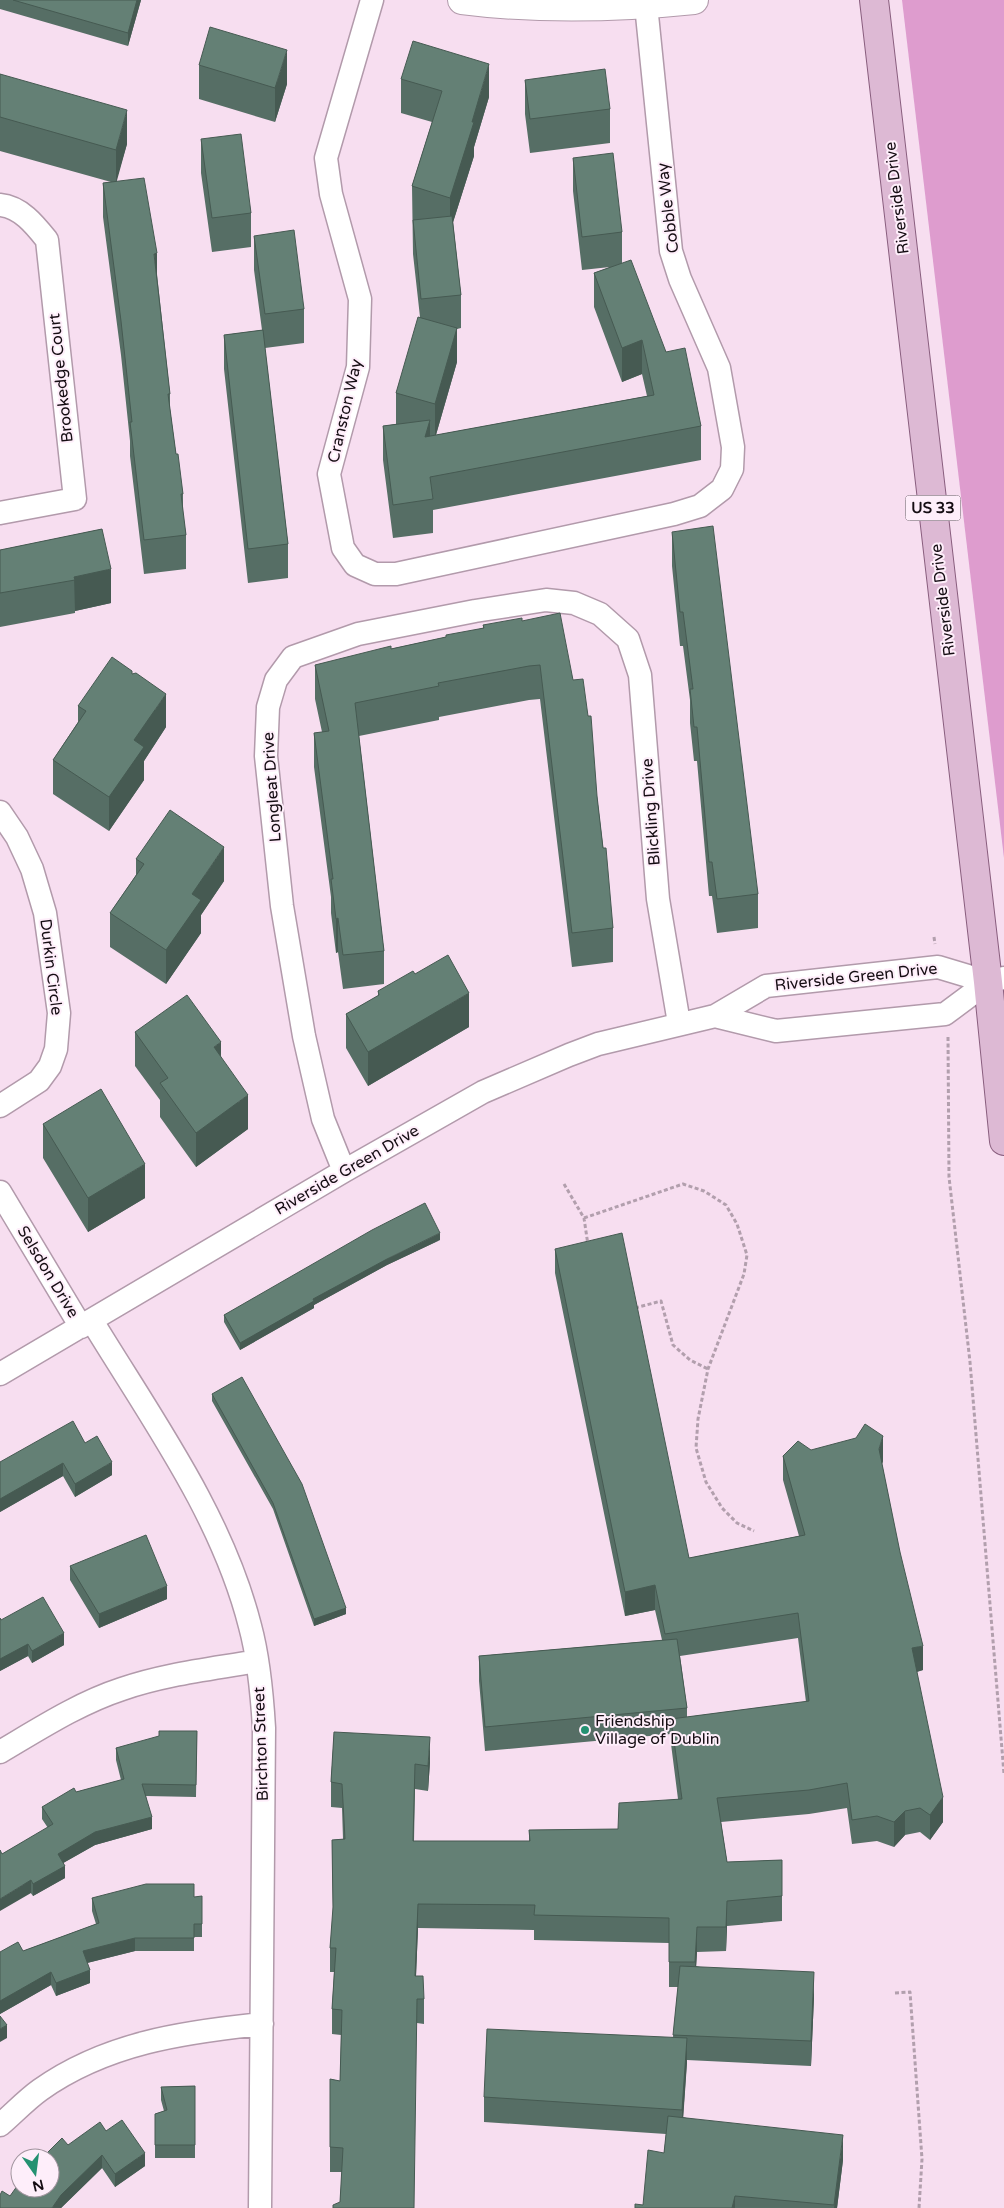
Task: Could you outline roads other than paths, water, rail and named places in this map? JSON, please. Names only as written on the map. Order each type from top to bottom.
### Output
[{"type":"main road","name":"Riverside Drive","points":[[874,0],[996,980],[1004,1141]]},
{"type":"street","name":"Cranston Way","points":[[372,0],[326,158],[331,194],[360,299],[358,367],[330,474],[343,548],[355,565],[375,574],[396,574],[674,514],[700,506],[722,490]]},
{"type":"street","points":[[462,0],[491,4],[588,8],[694,0]]},
{"type":"street","name":"Cobble Way","points":[[646,5],[671,251],[680,279],[719,368],[733,446],[732,469],[722,490]]},
{"type":"street","name":"Brookedge Court","points":[[0,205],[29,219],[47,240],[74,499],[0,513]]},
{"type":"street","name":"Longleat Drive","points":[[344,1171],[323,1119],[308,1055],[282,906],[266,756],[268,707],[276,680],[293,657],[358,634],[475,611],[546,600],[574,603],[600,614]]},
{"type":"street","name":"Blickling Drive","points":[[600,614],[628,639],[640,674],[658,899],[679,1023]]},
{"type":"street","name":"Durkin Circle","points":[[0,812],[17,837],[32,868],[45,913],[59,1013],[56,1049],[50,1066],[39,1081],[0,1106]]},
{"type":"street","name":"Riverside Green Drive","points":[[0,1374],[344,1171],[483,1092],[598,1044],[679,1023],[716,1016],[766,986],[938,967],[996,980]]},
{"type":"street","name":"Riverside Green Drive","points":[[716,1016],[776,1030],[945,1014],[996,980]]},
{"type":"street","name":"Selsdon Drive","points":[[0,1192],[87,1324]]},
{"type":"street","name":"Birchton Street","points":[[87,1324],[191,1483],[216,1532],[235,1576],[251,1627],[262,1693],[264,1728],[260,2208]]},
{"type":"street","points":[[0,1752],[82,1706],[122,1688],[156,1679],[257,1661]]},
{"type":"street","points":[[0,2126],[40,2090],[69,2072],[112,2054],[159,2038],[211,2029],[262,2024]]},
{"type":"place","name":"Friendship Village of Dublin","points":[[585,1730]]}]
